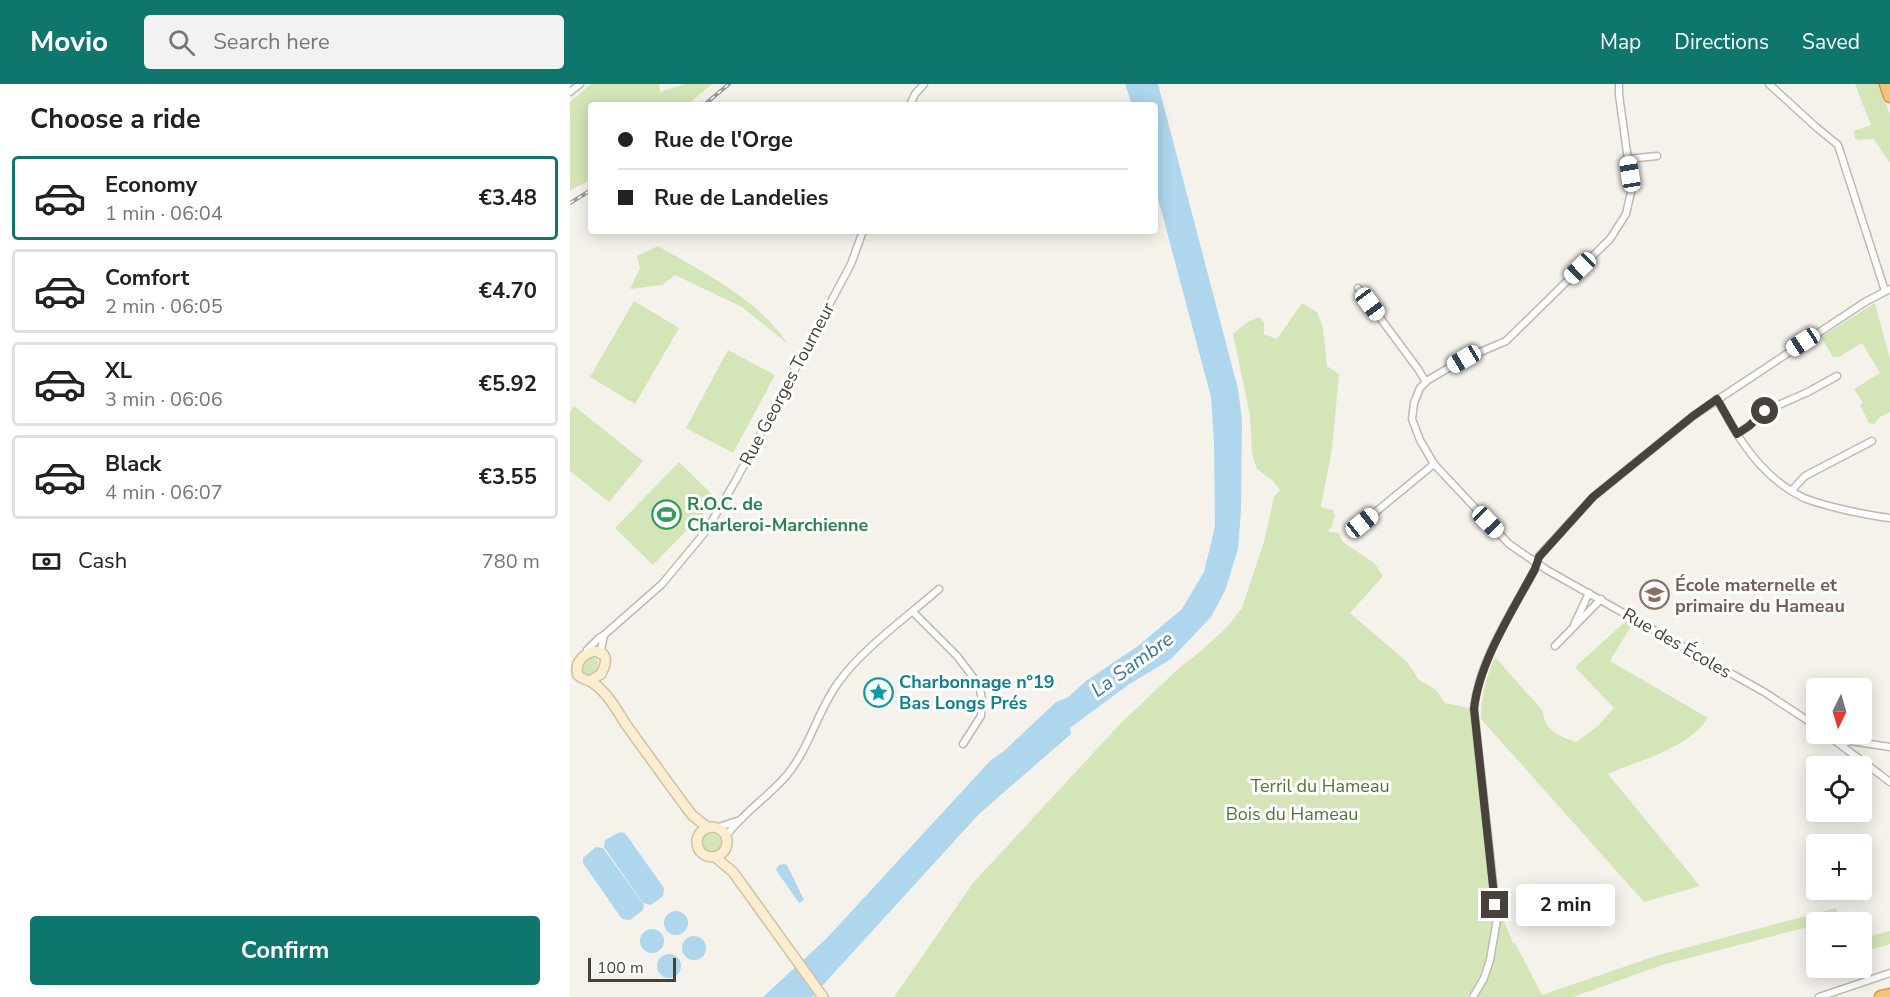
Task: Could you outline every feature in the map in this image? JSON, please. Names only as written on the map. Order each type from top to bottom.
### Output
[{"type":"highway","points":[[1886,84],[1890,96]]},
{"type":"highway","points":[[1881,997],[1890,995]]},
{"type":"street","points":[[570,92],[580,84]]},
{"type":"street","points":[[911,102],[924,84]]},
{"type":"street","points":[[1358,288],[1426,382],[1464,359],[1506,341],[1610,239],[1622,222],[1629,203],[1631,183],[1619,84]]},
{"type":"street","points":[[1473,997],[1487,970],[1497,919],[1474,709],[1476,694],[1483,670],[1536,563],[1593,497],[1693,416],[1887,290],[1838,145],[1769,84]]},
{"type":"street","points":[[1628,159],[1657,156]]},
{"type":"street","name":"Rue Georges Tourneur","points":[[587,650],[670,575],[695,547],[716,516],[851,264],[862,234]]},
{"type":"street","points":[[1737,434],[1765,411],[1837,376]]},
{"type":"street","name":"Rue des Écoles","points":[[1426,382],[1417,394],[1412,419],[1420,440],[1434,464],[1509,544],[1536,563],[1764,692],[1806,719]]},
{"type":"street","points":[[1717,399],[1749,452],[1768,472],[1792,490],[1804,498],[1830,505],[1889,516]]},
{"type":"street","points":[[1792,490],[1805,476],[1872,441]]},
{"type":"street","points":[[1355,529],[1434,464]]},
{"type":"street","points":[[726,836],[737,820],[771,792],[788,774],[807,744],[832,692],[847,671],[939,589]]},
{"type":"street","points":[[1571,629],[1589,593]]},
{"type":"street","points":[[1555,646],[1601,600]]},
{"type":"street","points":[[913,612],[957,656],[979,685],[982,699],[981,716],[963,744]]},
{"type":"street","points":[[604,635],[600,655],[604,665],[601,675],[608,697]]},
{"type":"street","points":[[600,655],[587,650],[579,654],[573,660],[573,675],[590,681],[608,697],[692,815],[699,834],[696,843],[699,851],[706,857],[715,857],[725,850]]},
{"type":"street","points":[[590,681],[601,675]]},
{"type":"street","points":[[1841,744],[1890,782]]},
{"type":"street","points":[[1870,744],[1890,747]]},
{"type":"street","points":[[692,815],[712,828],[722,831],[726,836],[725,850],[733,872]]},
{"type":"street","points":[[699,834],[737,820]]},
{"type":"street","points":[[715,857],[733,872],[823,997]]},
{"type":"street","points":[[1819,997],[1890,973]]},
{"type":"green space","points":[[591,84],[659,84],[660,92],[685,84],[712,84],[691,102],[588,102],[588,181],[570,190],[570,102]]},
{"type":"green space","points":[[1855,84],[1878,84],[1890,114],[1890,163],[1874,139],[1858,140],[1855,138],[1854,131],[1871,125]]},
{"type":"green space","points":[[658,246],[745,300],[761,313],[788,344],[742,307],[675,275],[662,285],[630,289],[640,268],[637,256]]},
{"type":"green space","points":[[634,301],[679,328],[635,404],[590,377]]},
{"type":"green space","name":"Bois du Hameau","points":[[1302,303],[1317,312],[1323,328],[1327,366],[1339,374],[1332,449],[1321,507],[1333,510],[1335,515],[1328,532],[1339,533],[1343,542],[1374,563],[1383,576],[1350,613],[1407,662],[1419,680],[1436,690],[1445,703],[1474,709],[1497,919],[1486,960],[1473,988],[1467,997],[894,997],[973,883],[1121,723],[1228,626],[1242,608],[1264,542],[1274,497],[1280,490],[1272,480],[1257,469],[1252,454],[1250,415],[1233,334],[1246,323],[1259,317],[1264,322],[1264,334],[1277,339]]},
{"type":"green space","points":[[1875,303],[1890,359],[1890,412],[1880,417],[1874,424],[1869,423],[1860,405],[1863,403],[1854,389],[1880,373],[1862,343],[1839,357],[1833,357],[1821,337]]},
{"type":"green space","name":"R.O.C. de Charleroi-Marchienne","points":[[728,350],[775,375],[733,453],[686,428]]},
{"type":"green space","points":[[574,406],[643,461],[609,502],[570,471],[570,412]]},
{"type":"green space","name":"R.O.C. de Charleroi-Marchienne","points":[[679,462],[717,499],[653,565],[615,528]]},
{"type":"green space","points":[[1626,621],[1632,624],[1610,661],[1708,718],[1699,729],[1675,746],[1608,774],[1700,886],[1644,902],[1481,719],[1485,687],[1495,657],[1543,711],[1549,728],[1558,735],[1576,742],[1598,726],[1614,708],[1575,667]]},
{"type":"green space","points":[[592,656],[598,661],[598,671],[590,676],[582,674],[578,665]]},
{"type":"green space","points":[[707,833],[715,833],[721,839],[721,847],[715,853],[707,853],[701,847],[701,839]]},
{"type":"green space","points":[[1836,908],[1837,912],[1821,912]]},
{"type":"green space","points":[[1806,916],[1806,928],[1662,965],[1573,997],[1476,997],[1493,961],[1500,921],[1504,921],[1513,943],[1542,995],[1659,955]]},
{"type":"green space","points":[[1890,931],[1890,944],[1872,949],[1872,936]]},
{"type":"water","name":"La Sambre","points":[[1125,84],[1158,84],[1238,389],[1242,420],[1241,511],[1238,549],[1225,591],[1211,617],[1171,659],[1128,685],[1070,728],[1071,734],[979,814],[812,997],[763,997],[827,938],[990,761],[1004,751],[1056,702],[1067,698],[1086,681],[1138,646],[1182,609],[1204,572],[1215,526],[1211,397],[1158,198],[1158,102],[1131,102]]},
{"type":"water","points":[[620,832],[625,833],[664,888],[663,896],[651,905],[643,903],[604,847],[605,840]]},
{"type":"water","points":[[596,847],[603,848],[644,905],[643,910],[630,920],[622,919],[583,863],[583,858]]},
{"type":"water","points":[[779,865],[787,865],[804,900],[799,903],[776,870]]},
{"type":"water","points":[[676,911],[684,915],[688,923],[684,931],[676,935],[668,931],[664,923],[668,915]]},
{"type":"water","points":[[652,929],[660,933],[664,941],[660,949],[652,953],[644,949],[640,941],[644,933]]},
{"type":"water","points":[[694,936],[702,940],[706,948],[702,956],[694,960],[686,956],[682,948],[686,940]]},
{"type":"water","points":[[669,954],[677,958],[681,966],[677,974],[669,978],[661,974],[657,966],[661,958]]},
{"type":"railway","points":[[708,102],[729,84]]},
{"type":"railway","points":[[570,203],[588,192]]},
{"type":"place","name":"R.O.C. de Charleroi-Marchienne","points":[[666,514]]},
{"type":"place","name":"École maternelle et primaire du Hameau","points":[[1654,595]]},
{"type":"place","name":"Charbonnage n°19 Bas Longs Prés","points":[[878,692]]},
{"type":"route","points":[[1495,905],[1474,709],[1478,682],[1483,670],[1539,557],[1593,497],[1717,399],[1737,434],[1765,411]]},
{"type":"park label","name":"Terril du Hameau","points":[[1320,786]]}]
